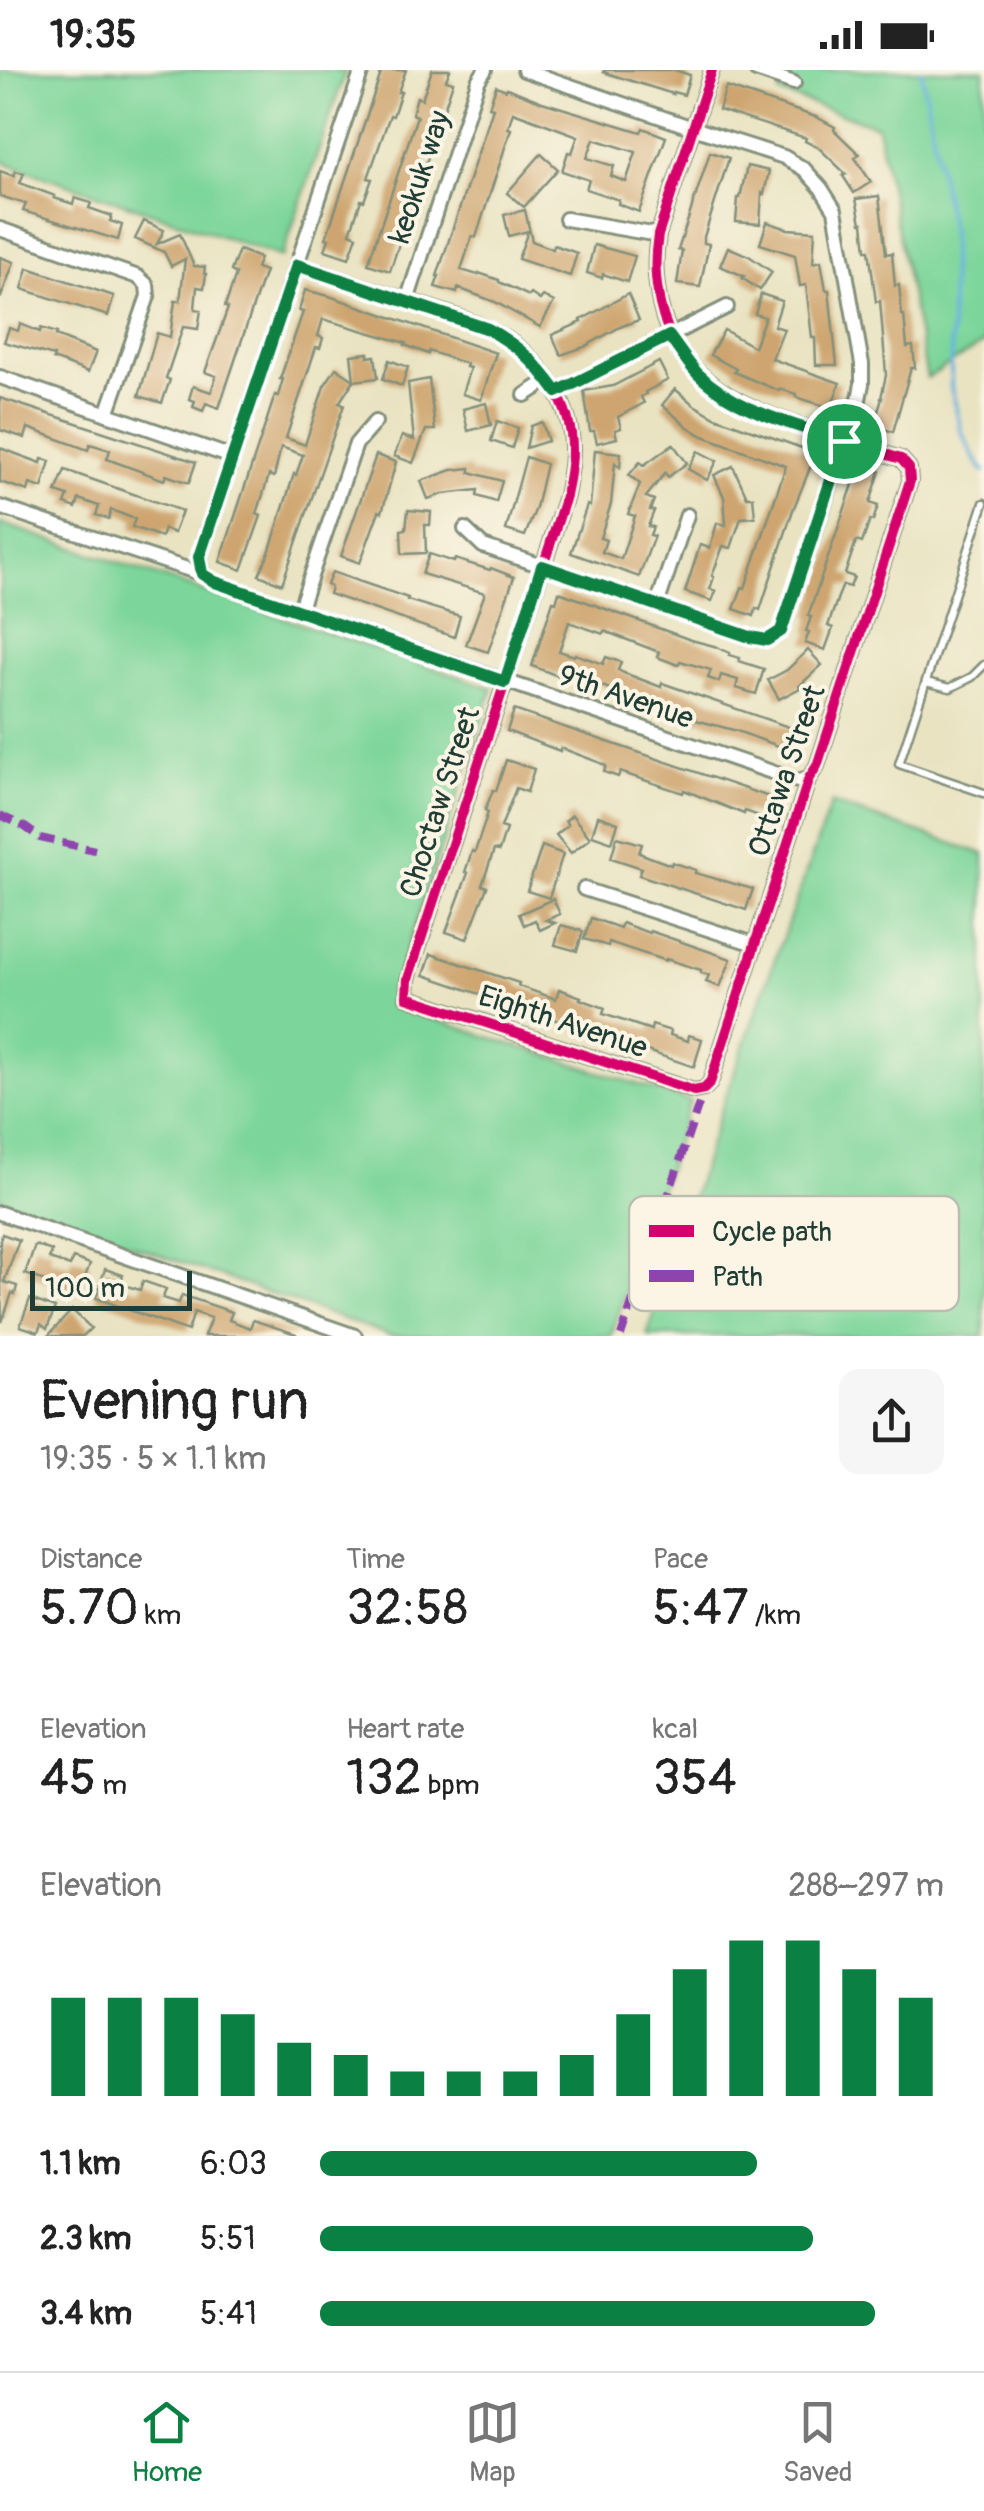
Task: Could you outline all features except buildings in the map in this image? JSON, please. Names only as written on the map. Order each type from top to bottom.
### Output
[{"type":"street","points":[[202,574],[199,557],[362,70]]},
{"type":"street","name":"keokuk way","points":[[407,300],[484,70]]},
{"type":"street","points":[[464,528],[484,546],[767,640],[781,631],[862,384],[862,364],[835,210],[804,169],[784,157],[524,70]]},
{"type":"street","points":[[712,70],[658,235],[653,262],[669,336],[698,373],[718,390],[765,415],[844,441]]},
{"type":"street","points":[[756,70],[794,83]]},
{"type":"street","points":[[566,218],[658,235]]},
{"type":"street","points":[[0,229],[138,276],[147,284],[148,296],[107,414]]},
{"type":"street","points":[[297,265],[488,329],[516,345],[557,392],[727,308]]},
{"type":"street","points":[[0,377],[232,457]]},
{"type":"street","points":[[525,395],[548,380]]},
{"type":"street","name":"Choctaw Street","points":[[408,997],[408,979],[566,496],[572,467],[571,434],[557,392]]},
{"type":"street","points":[[298,611],[356,444],[375,422]]},
{"type":"street","name":"Ottawa Street","points":[[704,1088],[710,1083],[808,778],[817,766],[910,481],[909,468],[901,460],[844,441]]},
{"type":"street","name":"9th Avenue","points":[[0,507],[798,781],[808,778]]},
{"type":"street","points":[[656,605],[686,515]]},
{"type":"street","points":[[584,889],[754,944]]},
{"type":"street","name":"Eighth Avenue","points":[[408,997],[694,1091],[704,1088]]},
{"type":"street","points":[[0,1213],[355,1336]]},
{"type":"lane","points":[[984,503],[899,764],[984,793]]},
{"type":"lane","points":[[926,682],[950,688],[972,677],[984,665]]},
{"type":"green space","points":[[0,70],[346,70],[282,257],[0,161]]},
{"type":"green space","points":[[784,70],[984,70],[984,343],[927,378],[877,126],[779,93]]},
{"type":"green space","points":[[0,523],[493,688],[389,1005],[690,1101],[658,1196],[629,1196],[629,1282],[611,1336],[391,1336],[0,1199]]},
{"type":"green space","points":[[831,803],[984,854],[984,1336],[647,1336],[655,1311],[959,1311],[959,1196],[693,1196]]},
{"type":"waterway","points":[[921,70],[951,232],[951,387],[961,430],[984,471]]},
{"type":"marked path","points":[[0,815],[40,838],[95,850]]},
{"type":"marked path","points":[[668,1196],[704,1089]]},
{"type":"marked path","points":[[621,1336],[629,1311]]},
{"type":"cycle path","points":[[297,265],[461,318],[503,337],[542,371],[561,401],[571,434],[566,496],[408,979],[407,997],[694,1091],[704,1089],[710,1083],[910,481],[909,468],[901,459],[763,412],[717,388],[682,354],[669,331],[657,286],[658,235],[712,70]]},
{"type":"route","points":[[297,265],[488,329],[516,345],[557,392],[669,336],[698,373],[744,406],[844,441],[781,631],[767,640],[542,566],[505,682],[215,582],[202,574],[199,557],[297,265]]}]
